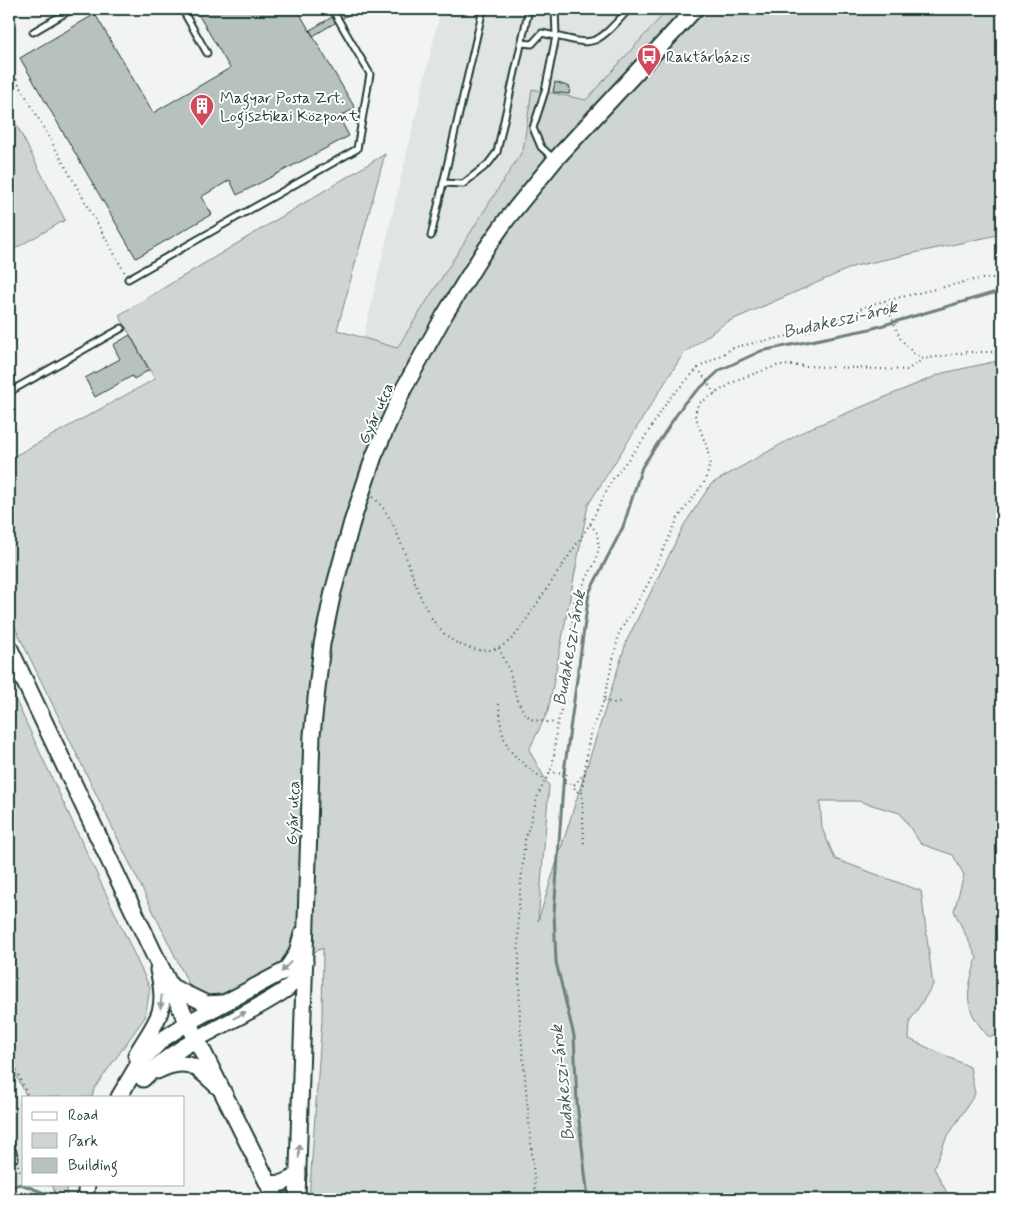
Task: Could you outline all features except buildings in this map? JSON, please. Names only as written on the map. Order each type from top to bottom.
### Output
[{"type":"main road","name":"Gyár utca","points":[[297,1199],[307,958],[305,923],[312,736],[322,644],[340,563],[362,490],[374,456],[403,390],[445,314],[507,219],[555,160],[696,9]]},
{"type":"main road","points":[[9,648],[154,954],[276,1199]]},
{"type":"main road","name":"Gyár utca","points":[[118,1096],[139,1063],[152,1048],[189,1022],[286,970],[297,953],[305,923]]},
{"type":"main road","points":[[117,1096],[137,1052],[158,1021],[162,986],[154,954]]},
{"type":"main road","points":[[125,1096],[171,1054],[288,988],[299,976],[307,958]]},
{"type":"main road","points":[[172,987],[207,1004],[224,1003]]},
{"type":"main road","points":[[143,1079],[171,1064],[188,1064],[196,1067],[221,1089]]},
{"type":"main road","points":[[269,1184],[284,1183],[298,1175]]},
{"type":"main road","points":[[86,1199],[87,1186]]},
{"type":"lane","points":[[33,32],[72,9]]},
{"type":"lane","points":[[182,9],[208,53]]},
{"type":"lane","points":[[128,279],[357,149],[370,74],[332,9]]},
{"type":"lane","points":[[431,236],[483,9]]},
{"type":"lane","points":[[443,183],[462,184],[488,164],[497,152],[529,9]]},
{"type":"lane","points":[[555,9],[556,36],[545,91],[533,128],[541,147],[555,160]]},
{"type":"lane","points":[[521,43],[532,44],[542,33],[579,43],[592,42],[602,37],[630,9]]},
{"type":"lane","points":[[9,392],[122,328]]},
{"type":"lane","points":[[9,1141],[15,1158]]},
{"type":"path","points":[[9,66],[128,279]]},
{"type":"path","points":[[362,490],[382,506],[389,516],[422,599],[437,625],[458,644],[485,651],[499,648],[518,632],[590,524],[612,480],[643,440],[669,399],[698,368],[730,349],[807,332],[864,307],[973,280],[1002,277]]},
{"type":"path","points":[[885,301],[895,331],[910,350],[923,359]]},
{"type":"path","points":[[584,843],[582,789],[590,734],[604,700],[619,632],[648,584],[675,523],[704,483],[708,472],[710,462],[707,448],[695,412],[698,404],[739,378],[779,364],[907,370],[923,359],[969,352],[1002,352]]},
{"type":"path","points":[[698,368],[715,394]]},
{"type":"path","points":[[536,1199],[520,1022],[518,915],[525,840],[554,757],[557,723],[563,702],[571,644],[574,602],[595,563],[599,548],[597,533],[590,524]]},
{"type":"path","points":[[499,648],[510,672],[517,700],[525,714],[533,720],[557,723]]},
{"type":"path","points":[[604,700],[612,703],[623,702]]},
{"type":"path","points":[[498,704],[502,731],[509,750],[516,758],[545,780]]},
{"type":"path","points":[[549,773],[567,772],[564,784],[575,784]]},
{"type":"path","points":[[582,789],[580,792],[575,792],[573,786],[585,773]]},
{"type":"path","points":[[9,1052],[28,1096]]},
{"type":"path","points":[[15,1158],[20,1171],[22,1172]]},
{"type":"shaded area","points":[[441,9],[668,9],[585,100],[532,89],[523,149],[397,348],[363,339]]},
{"type":"shaded area","points":[[9,1079],[22,1108],[22,1180],[9,1185]]},
{"type":"green space","points":[[668,9],[1002,9],[1002,234],[855,266],[725,323],[683,354],[588,505],[548,711],[529,750],[549,786],[538,921],[627,640],[684,525],[711,484],[806,430],[943,373],[1002,360],[1002,1037],[988,1036],[970,1008],[970,981],[977,958],[954,911],[964,875],[953,855],[921,844],[900,813],[858,801],[820,801],[822,828],[835,859],[921,891],[933,985],[910,1021],[909,1039],[970,1067],[975,1094],[946,1139],[934,1168],[950,1199],[309,1199],[322,1020],[323,948],[212,998],[189,985],[9,615],[9,459],[155,379],[119,315],[385,154],[337,330],[397,348],[523,150],[532,89],[586,100]]},
{"type":"green space","points":[[9,110],[65,220],[9,252]]},
{"type":"green space","points":[[9,686],[150,988],[145,1017],[94,1089],[92,1096],[26,1096],[9,1061]]},
{"type":"green space","points":[[53,1186],[68,1186],[66,1199],[57,1199]]},
{"type":"waterway","name":"Budakeszi-árok","points":[[588,1199],[577,1103],[574,1036],[556,962],[554,913],[564,772],[589,593],[623,527],[642,467],[685,402],[720,370],[761,351],[870,329],[993,293],[1002,294]]},
{"type":"waterway","points":[[9,1187],[22,1184]]},
{"type":"waterway","points":[[26,1186],[52,1196]]},
{"type":"place","name":"Raktárbázis","points":[[649,77]]},
{"type":"place","name":"Magyar Posta Zrt. Logisztikai Központ","points":[[202,127]]}]
